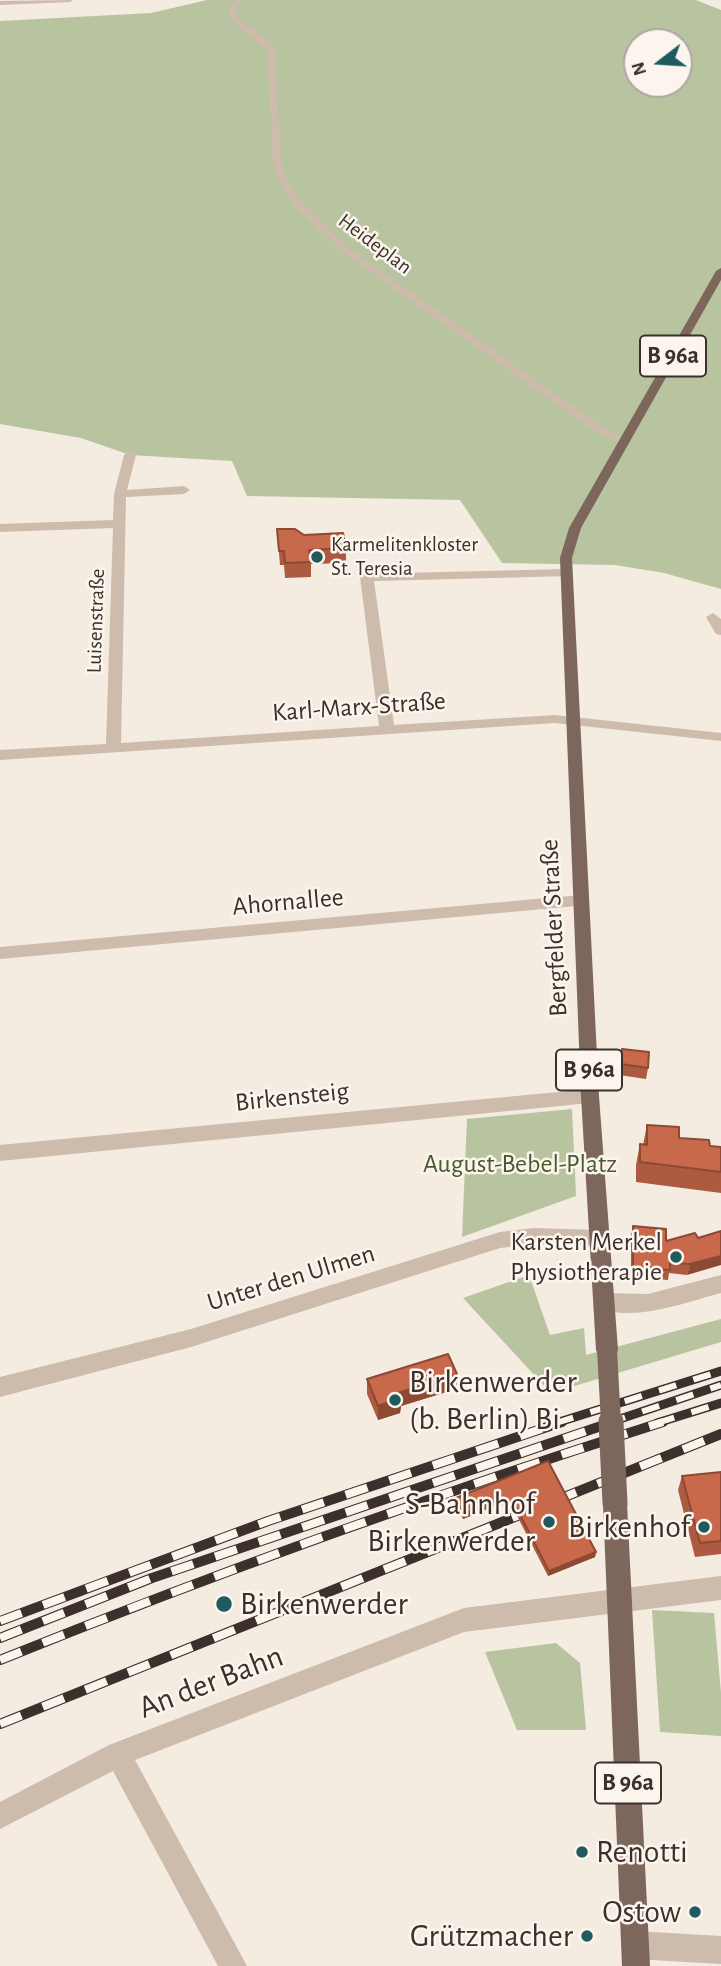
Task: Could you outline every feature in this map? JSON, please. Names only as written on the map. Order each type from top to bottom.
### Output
[{"type":"main road","name":"B 96a","points":[[624,441],[721,271]]},
{"type":"main road","name":"Bergfelder Straße","points":[[618,1600],[607,1350],[590,1096],[566,573],[568,545],[575,528],[624,441]]},
{"type":"main road","name":"B 96a","points":[[618,1600],[635,1956]]},
{"type":"street","points":[[0,3],[70,0]]},
{"type":"street","name":"Heideplan","points":[[241,0],[233,8],[233,19],[266,43],[273,58],[272,98],[278,162],[281,177],[296,201],[348,252],[600,430],[624,441]]},
{"type":"street","name":"Luisenstraße","points":[[113,748],[120,494],[130,455]]},
{"type":"street","points":[[120,494],[184,490]]},
{"type":"street","points":[[0,528],[120,524]]},
{"type":"street","points":[[387,730],[367,577],[566,573]]},
{"type":"street","points":[[713,617],[721,631]]},
{"type":"street","name":"Karl-Marx-Straße","points":[[0,755],[573,720],[721,737]]},
{"type":"street","name":"Ahornallee","points":[[0,953],[581,901]]},
{"type":"street","name":"Birkensteig","points":[[0,1153],[590,1096]]},
{"type":"street","name":"Unter den Ulmen","points":[[0,1387],[191,1338],[500,1240],[534,1236],[599,1238]]},
{"type":"street","points":[[604,1301],[649,1303],[721,1284]]},
{"type":"street","name":"An der Bahn","points":[[0,1816],[118,1754],[464,1620],[721,1588]]},
{"type":"street","points":[[118,1754],[233,1966]]},
{"type":"street","points":[[635,1956],[721,1950]]},
{"type":"green space","points":[[207,0],[696,0],[721,10],[721,589],[664,573],[615,565],[502,563],[460,500],[247,496],[232,461],[130,455],[81,438],[0,424],[0,21],[151,13]]},
{"type":"green space","name":"August-Bebel-Platz","points":[[572,1109],[576,1196],[462,1237],[467,1119]]},
{"type":"green space","points":[[529,1275],[550,1335],[584,1328],[586,1355],[721,1319],[721,1342],[551,1393],[463,1298]]},
{"type":"green space","points":[[652,1610],[714,1613],[721,1693],[721,1736],[660,1732]]},
{"type":"green space","points":[[556,1643],[580,1663],[586,1730],[517,1730],[485,1652]]},
{"type":"building","points":[[277,529],[295,529],[304,535],[343,533],[346,548],[309,550],[311,562],[285,563],[284,551],[279,551]]},
{"type":"building","points":[[622,1049],[649,1052],[648,1068],[621,1064]]},
{"type":"building","points":[[647,1125],[679,1127],[679,1138],[709,1140],[710,1146],[721,1147],[721,1172],[640,1162],[640,1144],[647,1145]]},
{"type":"building","name":"Karsten Merkel Physiotherapie","points":[[633,1226],[666,1229],[666,1241],[695,1233],[698,1238],[721,1231],[721,1256],[690,1264],[670,1263],[670,1270],[633,1267]]},
{"type":"building","points":[[448,1354],[457,1374],[398,1393],[401,1398],[378,1406],[367,1379]]},
{"type":"building","name":"S-Bahnhof Birkenwerder","points":[[548,1461],[596,1552],[549,1571],[514,1503],[506,1506],[502,1499],[463,1514],[456,1498]]},
{"type":"building","name":"Birkenhof","points":[[721,1472],[721,1541],[700,1543],[682,1476]]},
{"type":"railway","points":[[556,1423],[721,1371]]},
{"type":"railway","points":[[608,1423],[721,1385]]},
{"type":"railway","points":[[657,1423],[721,1403]]},
{"type":"railway","points":[[0,1621],[268,1521],[562,1422]]},
{"type":"railway","points":[[0,1638],[152,1578],[613,1422]]},
{"type":"railway","points":[[0,1660],[329,1535],[663,1422]]},
{"type":"railway","points":[[0,1724],[721,1434]]},
{"type":"place","name":"Karmelitenkloster St. Teresia","points":[[317,557]]},
{"type":"place","name":"Karsten Merkel Physiotherapie","points":[[676,1257]]},
{"type":"place","name":"Birkenwerder (b. Berlin) Bi","points":[[395,1400]]},
{"type":"place","name":"S-Bahnhof Birkenwerder","points":[[549,1522]]},
{"type":"place","name":"Birkenhof","points":[[704,1527]]},
{"type":"place","name":"Birkenwerder","points":[[224,1604]]},
{"type":"place","name":"Renotti","points":[[582,1852]]},
{"type":"place","name":"Ostow","points":[[695,1912]]},
{"type":"place","name":"Grützmacher","points":[[587,1936]]}]
